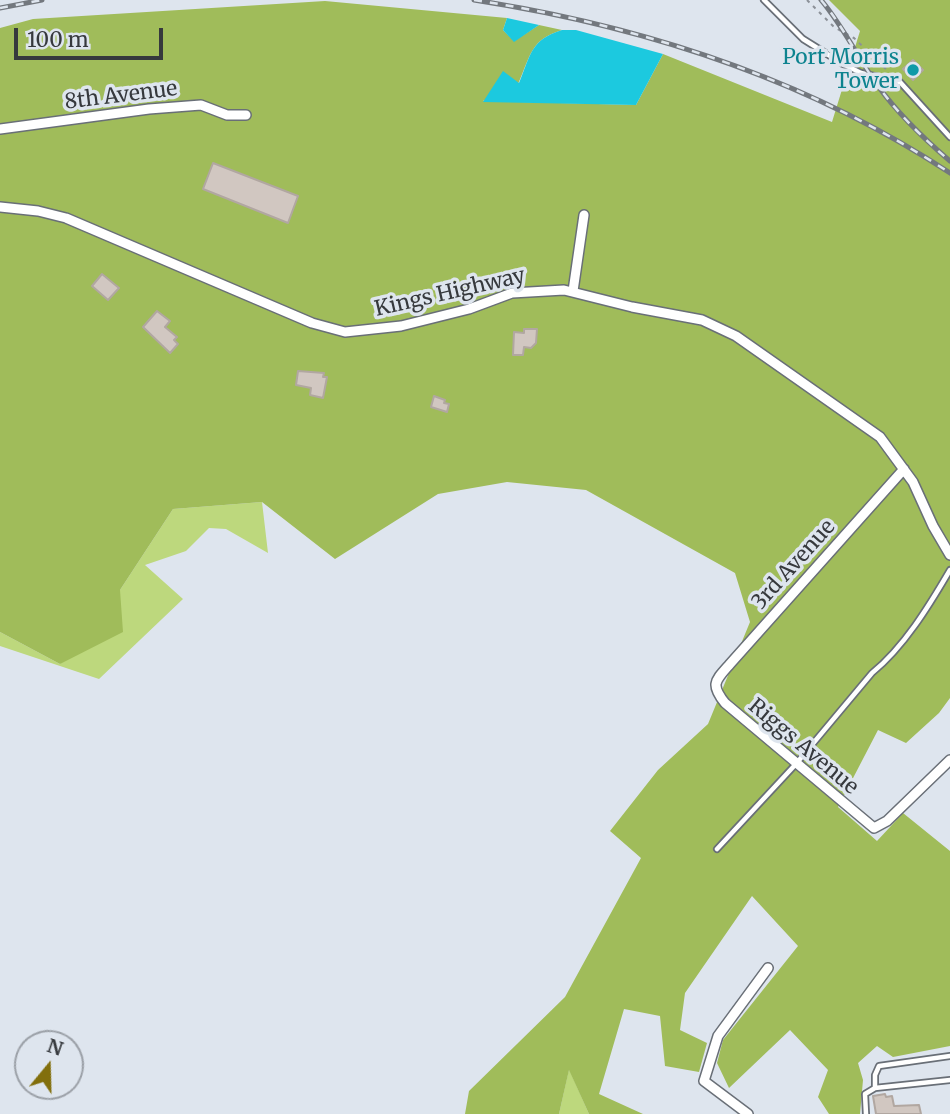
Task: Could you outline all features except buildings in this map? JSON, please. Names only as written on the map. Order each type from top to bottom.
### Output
[{"type":"street","name":"8th Avenue","points":[[0,130],[149,109],[201,105],[227,115],[246,114]]},
{"type":"street","name":"Kings Highway","points":[[0,206],[66,218],[312,323],[345,332],[401,326],[469,309],[512,293],[573,291],[632,307],[702,320],[721,327],[872,429],[904,469],[950,555]]},
{"type":"street","points":[[573,291],[584,215]]},
{"type":"street","name":"3rd Avenue","points":[[715,687],[715,681],[759,629],[904,469]]},
{"type":"street","name":"Riggs Avenue","points":[[715,687],[715,691],[725,703],[796,765],[875,828],[887,821],[950,760]]},
{"type":"street","points":[[748,1114],[704,1081],[718,1036],[768,968]]},
{"type":"lane","points":[[764,0],[803,38],[843,64],[861,73],[900,82],[950,137]]},
{"type":"lane","points":[[718,849],[796,765],[872,673],[885,662],[933,600],[950,570]]},
{"type":"lane","points":[[875,1088],[875,1075],[879,1066],[950,1055]]},
{"type":"lane","points":[[866,1114],[865,1094],[875,1088],[950,1080]]},
{"type":"path","points":[[807,0],[834,27],[854,38],[900,82]]},
{"type":"green space","points":[[829,0],[950,0],[950,698],[939,713],[906,743],[878,730],[838,807],[877,841],[903,813],[950,851],[950,1046],[893,1057],[877,1046],[858,1063],[863,1080],[860,1114],[829,1114],[818,1097],[828,1070],[790,1030],[729,1088],[717,1063],[723,1040],[798,946],[752,896],[685,993],[680,1030],[707,1043],[699,1072],[665,1066],[660,1016],[624,1009],[599,1094],[643,1114],[589,1114],[569,1070],[559,1114],[465,1114],[469,1091],[565,997],[641,858],[610,831],[658,770],[708,724],[750,622],[735,573],[586,490],[507,482],[438,494],[335,559],[262,502],[173,509],[120,590],[123,632],[60,664],[0,632],[0,28],[33,19],[325,1],[507,18],[503,30],[514,41],[539,25],[562,30],[537,44],[518,84],[483,101],[636,105],[663,54],[832,122],[860,31]]},
{"type":"green space","points":[[262,502],[268,553],[226,529],[209,528],[186,551],[145,565],[183,599],[99,679],[0,646],[0,632],[60,664],[120,590],[173,509]]},
{"type":"green space","points":[[569,1069],[589,1114],[559,1114]]},
{"type":"water","points":[[507,18],[539,25],[514,42],[503,30]]},
{"type":"water","points":[[562,30],[576,30],[663,54],[636,105],[483,102],[503,71],[519,83],[537,44]]},
{"type":"railway","points":[[0,8],[42,0]]},
{"type":"railway","points":[[474,0],[600,25],[722,61],[839,110],[950,173]]},
{"type":"railway","points":[[821,0],[886,97],[912,126],[950,161]]},
{"type":"place","name":"Port Morris Tower","points":[[913,70]]}]
